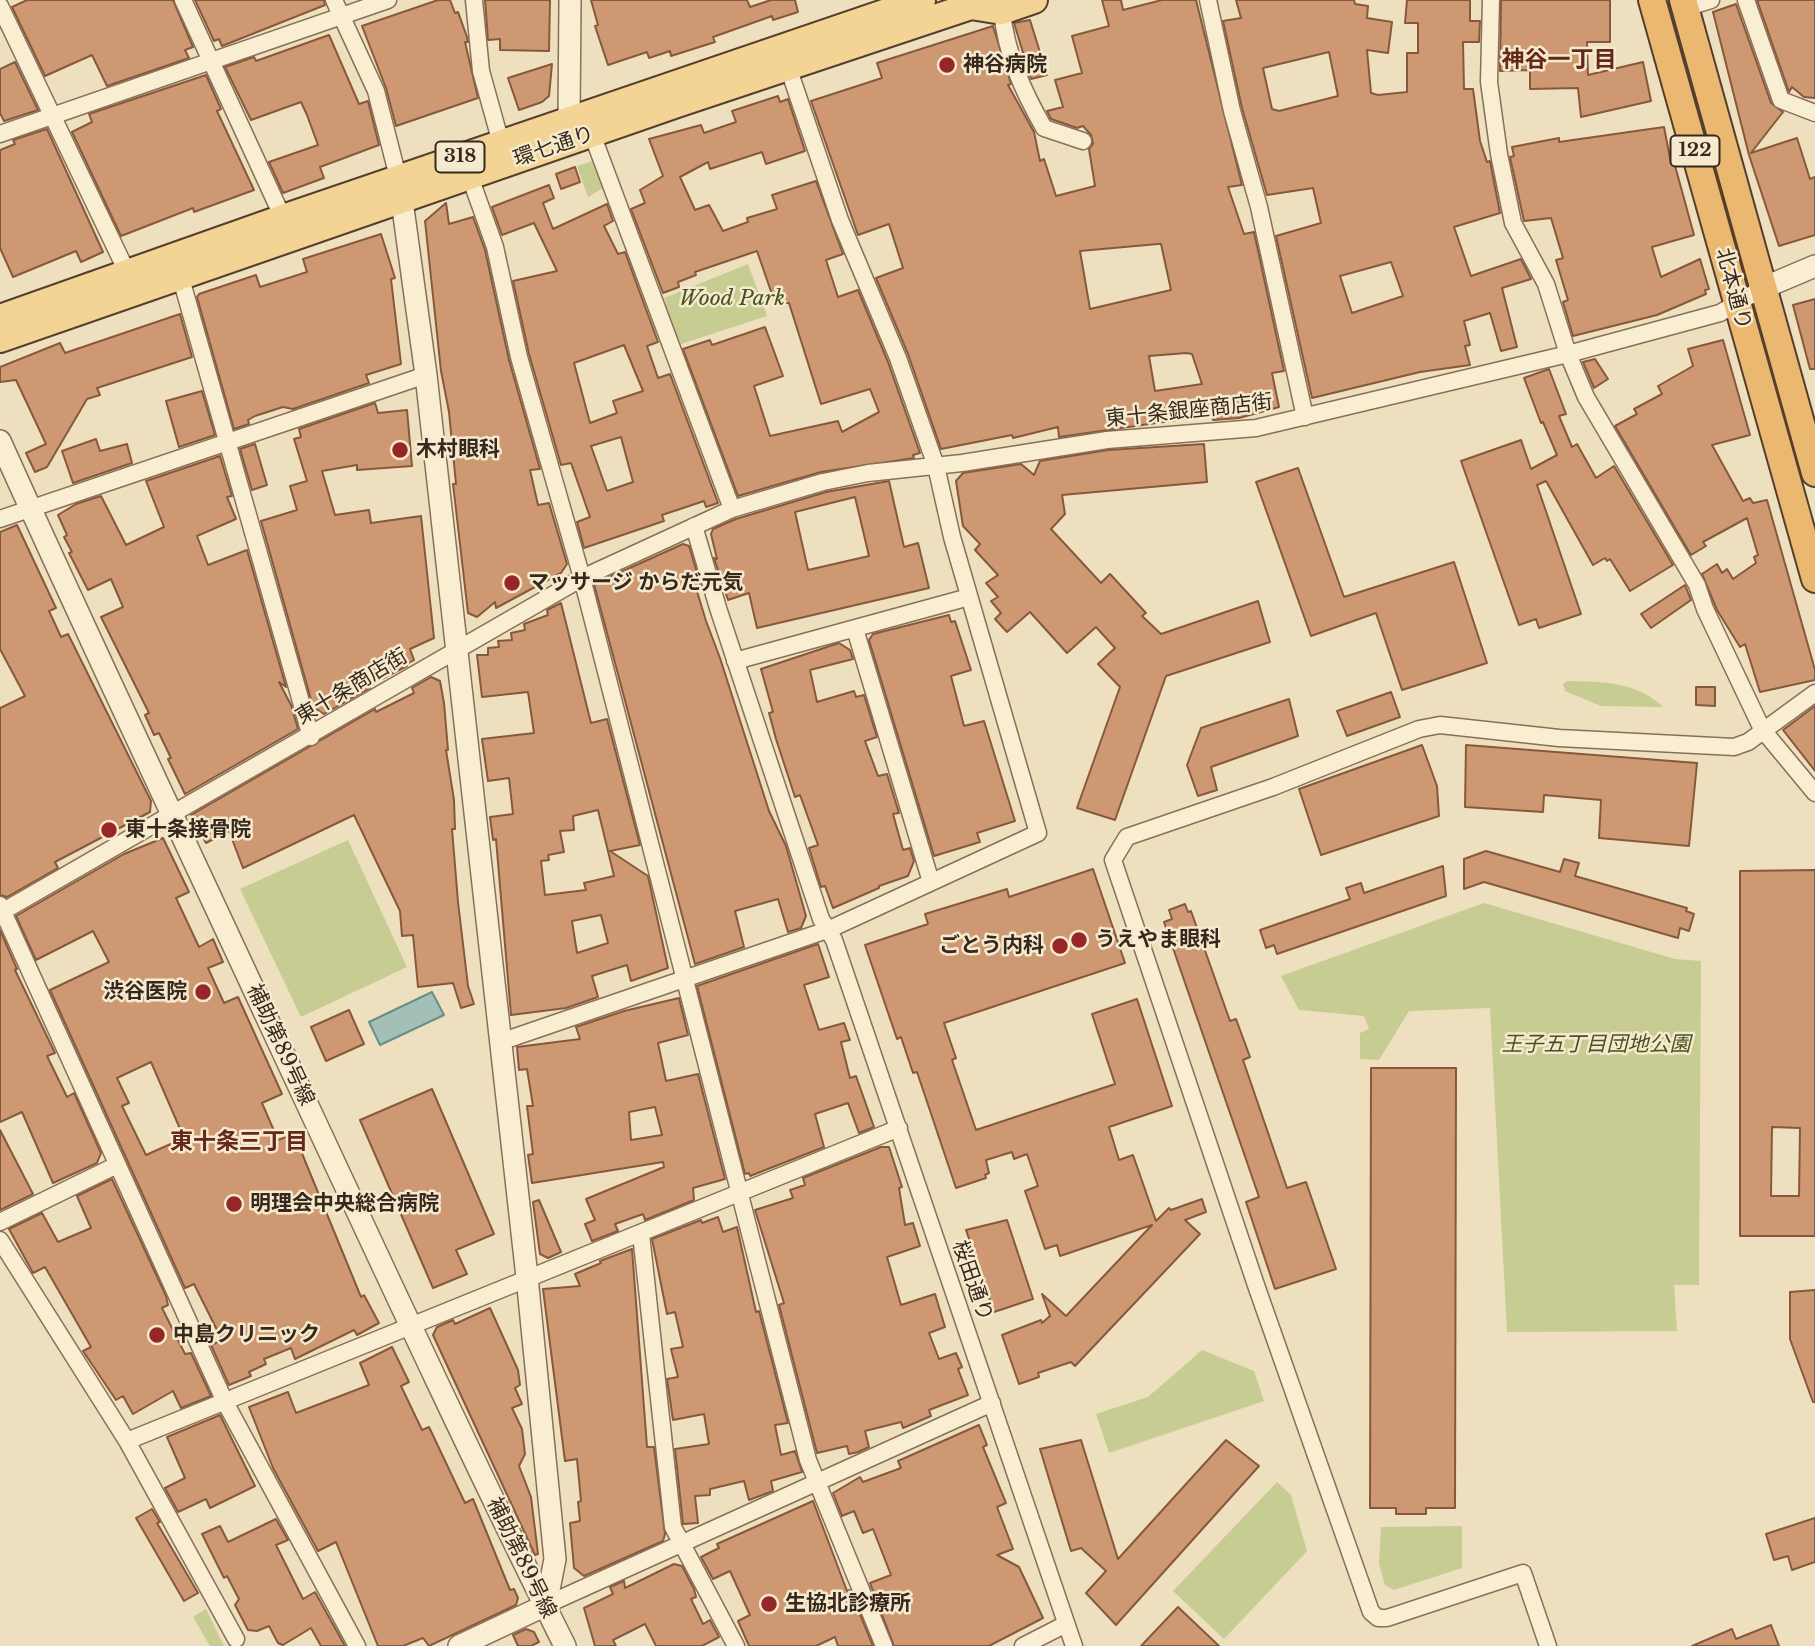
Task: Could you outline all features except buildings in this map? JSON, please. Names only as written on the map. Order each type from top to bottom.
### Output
[{"type":"highway","name":"北本通り","points":[[1652,0],[1815,579]]},
{"type":"highway","name":"北本通り","points":[[1684,4],[1815,473]]},
{"type":"main road","name":"318","points":[[987,6],[1034,0]]},
{"type":"main road","name":"環七通り","points":[[0,339],[180,275],[400,190],[501,143],[910,2]]},
{"type":"main road","name":"環七通り","points":[[0,318],[283,218],[400,190],[470,177],[788,67],[987,6]]},
{"type":"street","points":[[183,0],[283,218]]},
{"type":"street","points":[[0,134],[211,61],[337,7],[388,0]]},
{"type":"street","points":[[474,0],[481,71],[501,143]]},
{"type":"street","points":[[569,119],[570,0]]},
{"type":"street","points":[[1208,0],[1232,111],[1259,207],[1305,417]]},
{"type":"street","points":[[1491,0],[1489,82],[1499,154],[1513,223],[1546,284],[1568,354],[1586,397],[1687,565],[1762,729],[1815,793]]},
{"type":"street","points":[[1684,4],[1711,0]]},
{"type":"street","points":[[1746,0],[1781,100],[1815,113]]},
{"type":"street","points":[[0,6],[127,272]]},
{"type":"street","points":[[987,6],[1005,40],[1023,91],[1044,128],[1083,141]]},
{"type":"street","points":[[337,7],[376,91],[400,190],[426,374],[527,1277],[555,1559],[546,1605]]},
{"type":"street","points":[[500,1042],[830,929],[1038,833],[969,597],[936,466],[898,358],[840,220],[788,67]]},
{"type":"street","points":[[592,134],[732,509]]},
{"type":"street","points":[[470,177],[495,247],[545,457],[582,578],[682,979],[740,1192],[808,1460],[884,1646]]},
{"type":"street","points":[[1763,288],[1815,266]]},
{"type":"street","points":[[180,275],[311,737]]},
{"type":"street","name":"東十条銀座商店街","points":[[732,509],[823,482],[1066,445],[1256,428],[1568,354],[1720,313],[1763,288]]},
{"type":"street","points":[[0,519],[426,374]]},
{"type":"street","name":"補助第89号線","points":[[0,441],[410,1325],[527,1574],[546,1605],[565,1646]]},
{"type":"street","name":"東十条商店街","points":[[1,910],[311,737],[582,578],[732,509]]},
{"type":"street","name":"桜田通り","points":[[694,526],[735,661],[821,919],[830,929],[1074,1646]]},
{"type":"street","points":[[735,661],[969,597]]},
{"type":"street","points":[[855,629],[931,883]]},
{"type":"street","points":[[1549,1646],[1523,1573],[1387,1618],[1378,1618],[1371,1612],[1257,1288],[1113,860],[1127,837],[1273,787],[1419,729],[1440,725],[1559,738],[1734,747],[1748,742],[1762,729],[1815,693]]},
{"type":"street","points":[[1,910],[225,1402],[358,1646]]},
{"type":"street","points":[[127,1441],[899,1128]]},
{"type":"street","points":[[0,1222],[117,1165]]},
{"type":"street","points":[[641,1234],[672,1524],[736,1646]]},
{"type":"street","points":[[0,1240],[127,1441],[236,1639]]},
{"type":"street","points":[[459,1646],[992,1403]]},
{"type":"street","points":[[1023,1646],[1066,1624]]},
{"type":"green space","points":[[595,160],[605,187],[588,197],[577,166]]},
{"type":"green space","name":"Wood Park","points":[[748,264],[767,316],[678,345],[664,298]]},
{"type":"green space","points":[[1567,681],[1605,683],[1630,688],[1653,698],[1663,707],[1601,706],[1565,691],[1563,684]]},
{"type":"green space","points":[[348,840],[407,967],[301,1017],[240,889]]},
{"type":"green space","name":"王子五丁目団地公園","points":[[1484,903],[1675,959],[1701,961],[1699,1285],[1674,1285],[1677,1331],[1507,1332],[1490,1008],[1409,1011],[1379,1060],[1360,1059],[1360,1033],[1369,1029],[1364,1016],[1299,1010],[1281,976]]},
{"type":"green space","points":[[1202,1350],[1254,1371],[1264,1401],[1109,1453],[1096,1414],[1148,1397]]},
{"type":"green space","points":[[1277,1482],[1291,1495],[1307,1551],[1224,1639],[1173,1591]]},
{"type":"green space","points":[[1462,1526],[1462,1568],[1394,1590],[1385,1585],[1379,1564],[1381,1527]]},
{"type":"green space","points":[[206,1609],[224,1646],[210,1646],[193,1617]]},
{"type":"water","points":[[432,992],[444,1015],[380,1045],[369,1022]]},
{"type":"place","name":"神谷病院","points":[[947,65]]},
{"type":"place","name":"木村眼科","points":[[400,450]]},
{"type":"place","name":"マッサージ からだ元気","points":[[512,583]]},
{"type":"place","name":"東十条接骨院","points":[[109,830]]},
{"type":"place","name":"うえやま眼科","points":[[1079,940]]},
{"type":"place","name":"ごとう内科","points":[[1060,946]]},
{"type":"place","name":"渋谷医院","points":[[203,992]]},
{"type":"place","name":"明理会中央総合病院","points":[[234,1204]]},
{"type":"place","name":"中島クリニック","points":[[157,1335]]},
{"type":"place","name":"生協北診療所","points":[[769,1604]]},
{"type":"district","name":"神谷一丁目","points":[[1559,61]]},
{"type":"district","name":"東十条三丁目","points":[[239,1143]]}]
